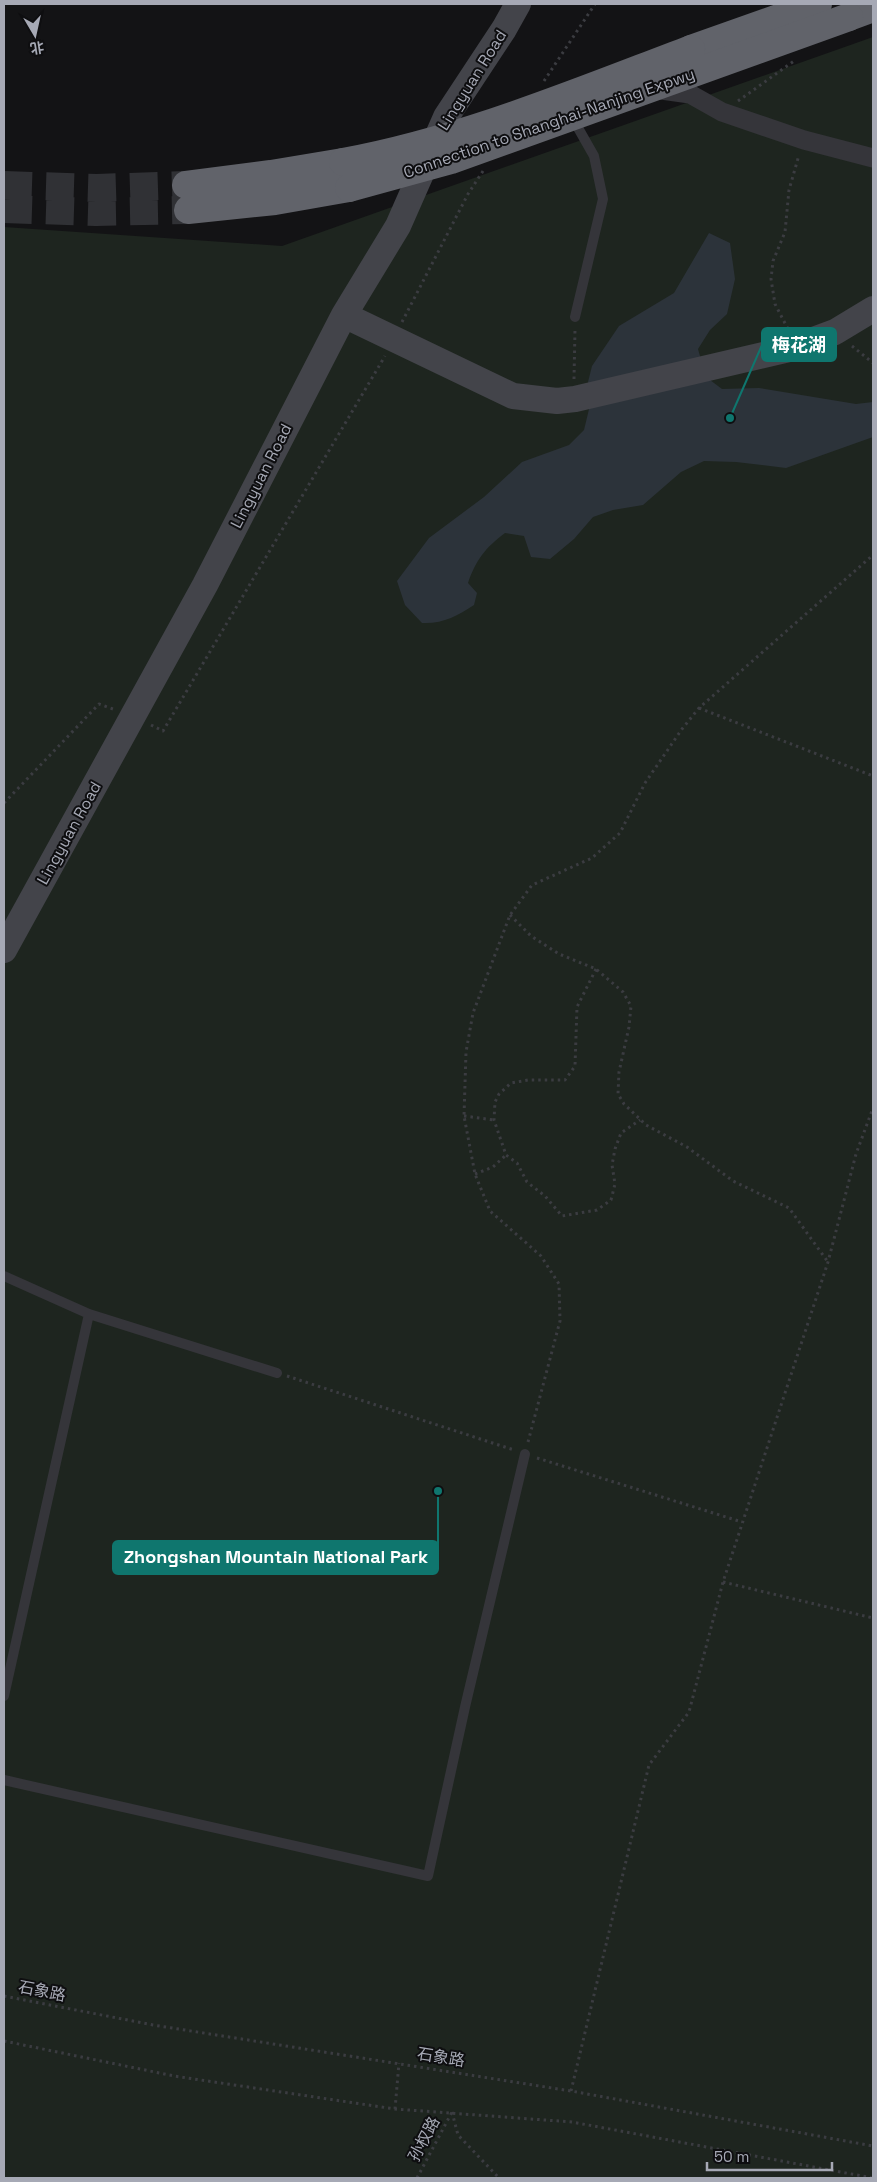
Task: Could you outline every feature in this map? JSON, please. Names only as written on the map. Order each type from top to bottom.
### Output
[{"type":"highway","name":"Connection to Shanghai-Nanjing Expwy","points":[[187,197],[275,201],[346,175],[407,148],[494,121],[818,4]]},
{"type":"highway","name":"Connection to Shanghai-Nanjing Expwy","points":[[346,175],[451,160],[873,8]]},
{"type":"street","name":"Lingyuan Road","points":[[4,950],[205,585],[344,314],[398,226],[446,117],[504,29],[518,4]]},
{"type":"street","points":[[446,117],[505,139],[654,89],[690,94],[722,112],[804,140],[873,158]]},
{"type":"street","points":[[344,314],[513,396],[557,401],[575,390],[721,366],[789,349],[835,332],[873,309]]},
{"type":"lane","points":[[571,116],[594,156],[603,199],[575,317]]},
{"type":"lane","points":[[4,1276],[89,1314],[277,1373]]},
{"type":"lane","points":[[4,1696],[89,1314]]},
{"type":"lane","points":[[4,1780],[428,1876],[465,1707],[525,1454]]},
{"type":"path","points":[[541,85],[595,4]]},
{"type":"path","points":[[793,337],[775,304],[771,279],[773,261],[785,232],[788,190],[804,140]]},
{"type":"path","points":[[4,803],[100,704],[163,731],[389,350],[468,194],[484,170]]},
{"type":"path","points":[[575,317],[575,390]]},
{"type":"path","points":[[525,1454],[560,1321],[559,1284],[541,1256],[490,1211],[475,1174],[464,1116],[466,1052],[473,1013],[510,916],[532,885],[592,858],[620,833],[645,783],[682,729],[699,708],[873,555]]},
{"type":"path","points":[[699,708],[873,776]]},
{"type":"path","points":[[510,916],[532,936],[559,954],[596,969],[623,992],[631,1006],[629,1028],[619,1072],[618,1094],[624,1104],[646,1126],[687,1148],[733,1181],[788,1208],[828,1262]]},
{"type":"path","points":[[596,969],[577,1007],[575,1066],[571,1073],[565,1080],[528,1080],[511,1083],[499,1094],[495,1102],[494,1120],[506,1155],[517,1163],[527,1182],[545,1196],[562,1216],[597,1210],[611,1200],[614,1184],[612,1166],[615,1149],[622,1133],[640,1120]]},
{"type":"path","points":[[571,2091],[649,1765],[689,1712],[723,1582],[828,1262],[856,1154],[873,1108]]},
{"type":"path","points":[[464,1116],[494,1120]]},
{"type":"path","points":[[475,1174],[493,1167],[506,1155]]},
{"type":"path","points":[[277,1373],[742,1522]]},
{"type":"path","points":[[723,1582],[873,1618]]},
{"type":"path","name":"石象路","points":[[4,1996],[153,2025],[571,2091],[873,2146]]},
{"type":"path","points":[[4,2041],[174,2076],[395,2109],[572,2122],[873,2178]]},
{"type":"path","points":[[395,2109],[399,2063]]},
{"type":"path","points":[[452,2112],[458,2134],[498,2178]]},
{"type":"path","name":"孙权路","points":[[417,2178],[452,2112]]},
{"type":"shaded area","points":[[873,37],[873,2178],[4,2178],[4,227],[282,246]]},
{"type":"shaded area","points":[[709,233],[730,243],[735,279],[727,314],[710,330],[698,349],[706,377],[722,389],[759,388],[856,404],[873,402],[873,437],[786,468],[736,462],[704,461],[681,472],[643,505],[613,510],[593,517],[574,539],[550,559],[531,557],[524,536],[505,533],[482,555],[471,575],[468,583],[477,593],[474,605],[462,613],[449,618],[437,622],[422,623],[405,605],[397,581],[429,538],[484,497],[522,462],[569,445],[584,430],[590,405],[588,382],[592,366],[619,326],[674,293]]},
{"type":"tunnel","points":[[4,185],[97,188],[186,185]]},
{"type":"tunnel","points":[[4,209],[96,212],[188,210]]},
{"type":"place","name":"梅花湖","points":[[730,418]]},
{"type":"place","name":"Zhongshan Mountain National Park","points":[[438,1491]]}]
